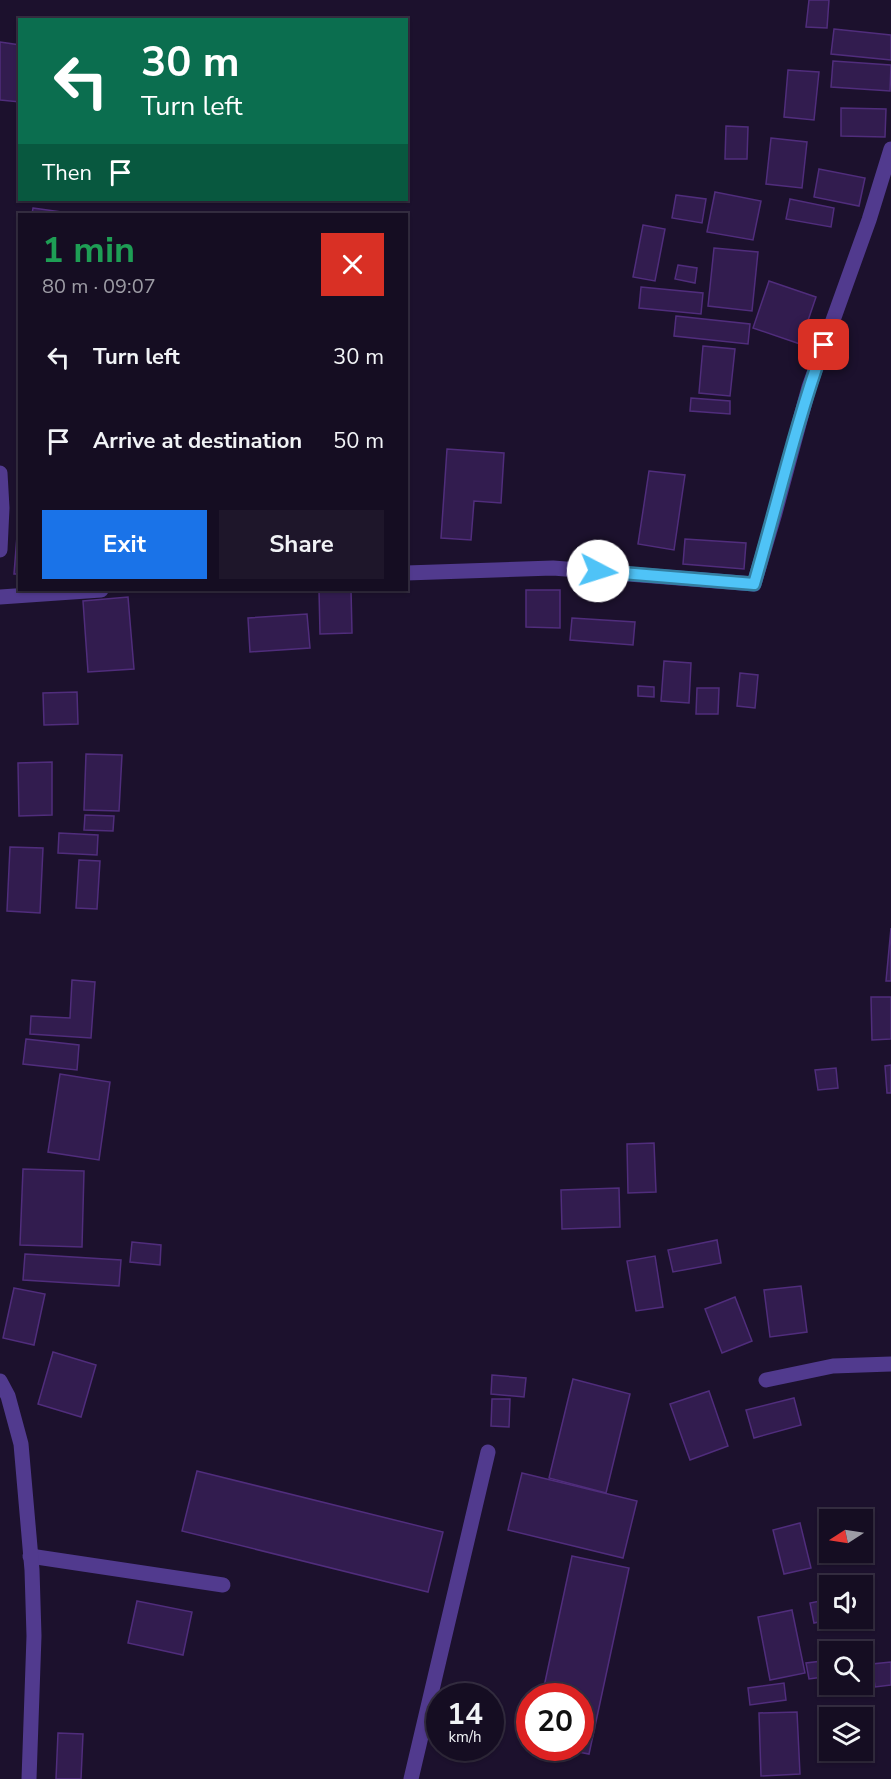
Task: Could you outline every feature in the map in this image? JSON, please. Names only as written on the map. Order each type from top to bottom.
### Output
[{"type":"street","points":[[408,573],[553,568],[754,584],[808,387],[869,220],[891,150]]},
{"type":"street","points":[[0,473],[2,508],[0,550]]},
{"type":"street","points":[[0,597],[87,591]]},
{"type":"street","points":[[766,1380],[833,1366],[891,1364]]},
{"type":"street","points":[[0,1382],[8,1396],[21,1444],[30,1556],[34,1636],[29,1779]]},
{"type":"street","points":[[411,1779],[488,1452]]},
{"type":"street","points":[[30,1556],[223,1585]]},
{"type":"building","points":[[809,0],[829,0],[827,28],[806,27]]},
{"type":"building","points":[[834,29],[891,35],[891,60],[831,54]]},
{"type":"building","points":[[0,42],[18,45],[18,102],[0,100]]},
{"type":"building","points":[[833,61],[891,65],[890,91],[831,87]]},
{"type":"building","points":[[788,70],[819,72],[814,120],[784,117]]},
{"type":"building","points":[[841,108],[886,109],[885,137],[841,136]]},
{"type":"building","points":[[726,126],[748,127],[747,159],[725,159]]},
{"type":"building","points":[[771,138],[807,142],[802,188],[766,184]]},
{"type":"building","points":[[819,169],[865,178],[859,206],[814,197]]},
{"type":"building","points":[[715,192],[761,201],[753,240],[707,232]]},
{"type":"building","points":[[676,195],[706,199],[702,223],[672,218]]},
{"type":"building","points":[[790,199],[834,208],[831,227],[786,219]]},
{"type":"building","points":[[33,208],[69,213],[32,213]]},
{"type":"building","points":[[643,225],[665,229],[655,281],[633,277]]},
{"type":"building","points":[[714,248],[758,252],[752,311],[708,306]]},
{"type":"building","points":[[678,265],[697,268],[695,283],[675,279]]},
{"type":"building","points":[[769,281],[816,297],[800,344],[753,328]]},
{"type":"building","points":[[641,287],[703,293],[701,314],[639,308]]},
{"type":"building","points":[[676,316],[750,324],[748,344],[674,336]]},
{"type":"building","points":[[703,346],[735,349],[730,396],[699,393]]},
{"type":"building","points":[[691,398],[730,401],[730,414],[690,411]]},
{"type":"building","points":[[447,449],[504,453],[501,503],[474,501],[471,540],[441,538]]},
{"type":"building","points":[[649,471],[685,475],[674,550],[638,544]]},
{"type":"building","points":[[17,536],[18,536],[18,574],[14,574]]},
{"type":"building","points":[[685,539],[746,543],[744,569],[683,564]]},
{"type":"building","points":[[526,590],[560,590],[560,628],[526,627]]},
{"type":"building","points":[[319,591],[351,591],[352,633],[320,634]]},
{"type":"building","points":[[128,597],[134,669],[88,672],[83,601]]},
{"type":"building","points":[[307,614],[310,648],[250,652],[248,618]]},
{"type":"building","points":[[572,618],[635,622],[633,645],[570,640]]},
{"type":"building","points":[[664,661],[691,663],[689,703],[661,701]]},
{"type":"building","points":[[740,673],[758,675],[755,708],[737,706]]},
{"type":"building","points":[[638,686],[654,687],[654,697],[638,696]]},
{"type":"building","points":[[697,688],[719,688],[718,714],[696,714]]},
{"type":"building","points":[[77,692],[78,724],[44,725],[43,693]]},
{"type":"building","points":[[86,754],[122,755],[119,811],[84,810]]},
{"type":"building","points":[[52,762],[52,815],[19,816],[18,763]]},
{"type":"building","points":[[85,815],[114,816],[113,831],[84,830]]},
{"type":"building","points":[[59,833],[98,835],[97,855],[58,853]]},
{"type":"building","points":[[10,847],[43,848],[40,913],[7,911]]},
{"type":"building","points":[[79,860],[100,861],[97,909],[76,908]]},
{"type":"building","points":[[891,928],[891,981],[886,981]]},
{"type":"building","points":[[72,980],[95,982],[91,1038],[30,1034],[31,1016],[70,1018]]},
{"type":"building","points":[[871,997],[891,997],[891,1039],[872,1040]]},
{"type":"building","points":[[26,1039],[79,1045],[77,1070],[23,1064]]},
{"type":"building","points":[[891,1065],[891,1093],[887,1093],[885,1066]]},
{"type":"building","points":[[836,1068],[838,1088],[818,1090],[815,1070]]},
{"type":"building","points":[[60,1074],[110,1082],[99,1160],[48,1152]]},
{"type":"building","points":[[654,1143],[656,1192],[628,1193],[627,1144]]},
{"type":"building","points":[[23,1169],[84,1171],[82,1247],[20,1245]]},
{"type":"building","points":[[619,1188],[620,1227],[562,1229],[561,1190]]},
{"type":"building","points":[[717,1240],[721,1263],[673,1272],[668,1250]]},
{"type":"building","points":[[132,1242],[161,1245],[160,1265],[130,1262]]},
{"type":"building","points":[[25,1254],[121,1260],[119,1286],[23,1280]]},
{"type":"building","points":[[655,1256],[663,1307],[636,1311],[627,1261]]},
{"type":"building","points":[[801,1286],[807,1332],[770,1337],[764,1290]]},
{"type":"building","points":[[14,1288],[45,1294],[34,1345],[3,1338]]},
{"type":"building","points":[[735,1297],[752,1341],[722,1353],[705,1309]]},
{"type":"building","points":[[53,1352],[96,1365],[81,1417],[38,1404]]},
{"type":"building","points":[[492,1375],[526,1378],[524,1397],[491,1394]]},
{"type":"building","points":[[573,1379],[630,1394],[606,1493],[549,1478]]},
{"type":"building","points":[[709,1391],[728,1446],[690,1460],[670,1404]]},
{"type":"building","points":[[794,1398],[801,1425],[754,1438],[746,1410]]},
{"type":"building","points":[[492,1399],[510,1399],[509,1427],[491,1426]]},
{"type":"building","points":[[197,1471],[443,1532],[428,1592],[182,1531]]},
{"type":"building","points":[[522,1473],[637,1501],[623,1558],[508,1530]]},
{"type":"building","points":[[800,1523],[811,1568],[784,1574],[773,1530]]},
{"type":"building","points":[[572,1556],[629,1568],[594,1731],[594,1683],[545,1683]]},
{"type":"building","points":[[137,1601],[192,1612],[183,1655],[128,1643]]},
{"type":"building","points":[[819,1601],[819,1622],[814,1623],[810,1603]]},
{"type":"building","points":[[792,1610],[805,1673],[770,1680],[758,1617]]},
{"type":"building","points":[[819,1661],[819,1678],[809,1679],[806,1663]]},
{"type":"building","points":[[891,1662],[891,1685],[875,1687],[873,1664]]},
{"type":"building","points":[[784,1683],[786,1700],[750,1705],[748,1688]]},
{"type":"building","points":[[797,1712],[800,1774],[761,1776],[759,1713]]},
{"type":"building","points":[[58,1733],[83,1734],[81,1779],[56,1779]]},
{"type":"route","points":[[598,571],[754,584],[808,387],[824,345]]}]
